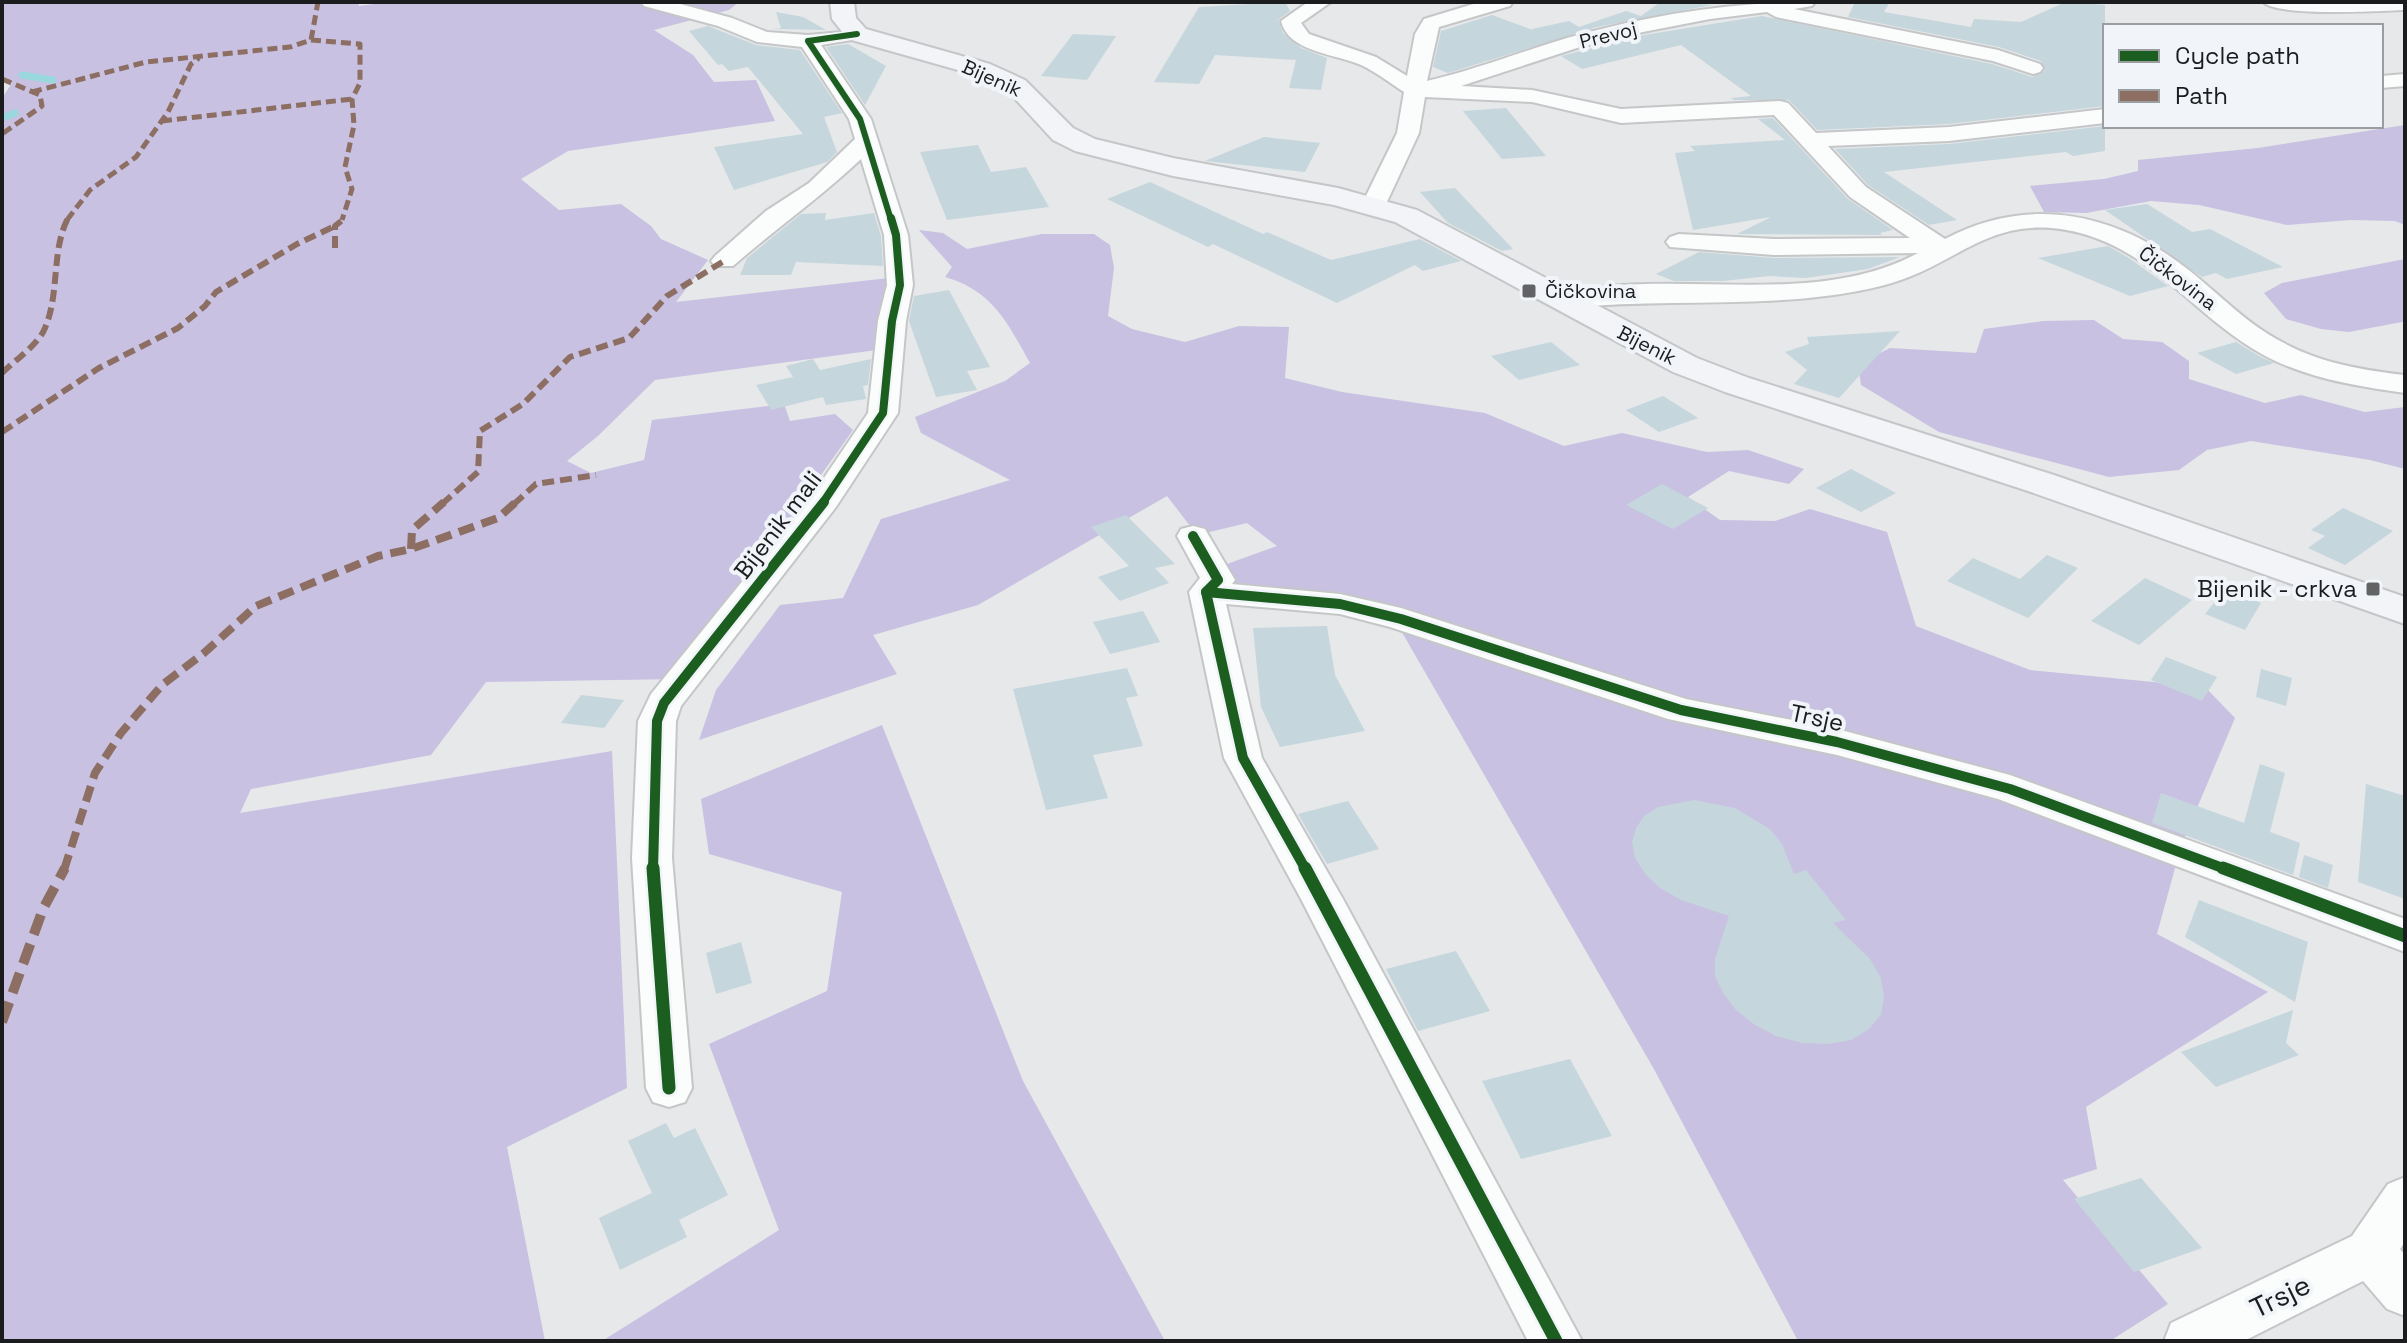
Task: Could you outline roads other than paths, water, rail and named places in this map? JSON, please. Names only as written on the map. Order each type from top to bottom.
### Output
[{"type":"main road","points":[[842,2],[844,19],[857,34]]},
{"type":"main road","name":"Bijenik","points":[[857,34],[981,69],[1016,85],[1063,134],[1085,145],[1142,160],[1373,206],[1422,223],[1662,354],[1737,385],[2041,483],[2405,611]]},
{"type":"street","points":[[651,2],[725,22],[764,38],[808,41],[857,34]]},
{"type":"street","points":[[1321,2],[1291,21],[1296,34],[1369,61],[1415,90],[1532,96],[1621,116],[1780,108],[1858,192],[1942,248]]},
{"type":"street","points":[[1373,206],[1408,133],[1416,102],[1415,90],[1425,34],[1431,23],[1503,2]]},
{"type":"street","name":"Prevoj","points":[[1415,90],[1477,76],[1607,34],[1686,17],[1805,2]]},
{"type":"street","points":[[2273,2],[2339,7],[2405,4]]},
{"type":"street","points":[[1759,7],[1998,56],[2033,68]]},
{"type":"street","name":"Bijenik mali","points":[[669,1088],[652,858],[657,721],[664,703],[825,500],[883,413],[892,321],[900,285],[898,245],[860,119],[808,41]]},
{"type":"street","points":[[2383,82],[2405,80]]},
{"type":"street","points":[[1812,140],[1949,134],[2103,116]]},
{"type":"street","points":[[724,261],[775,216],[817,188],[867,138]]},
{"type":"street","name":"Čičkovina","points":[[1567,300],[1783,291],[1850,284],[1906,270],[1942,248],[1998,225],[2023,220],[2055,222],[2108,233],[2144,251],[2277,351],[2328,372],[2405,384]]},
{"type":"street","points":[[1679,242],[1774,247],[1913,245],[1942,248]]},
{"type":"street","points":[[1193,536],[1218,580],[1206,592],[1243,758],[1322,899],[1556,1341]]},
{"type":"street","name":"Trsje","points":[[1206,592],[1340,604],[1386,615],[1681,710],[1837,742],[2010,789],[2405,936]]},
{"type":"street","points":[[2405,1199],[2370,1252],[2405,1292]]},
{"type":"street","name":"Trsje","points":[[2190,1341],[2370,1252]]},
{"type":"waterway","points":[[22,75],[53,80]]},
{"type":"waterway","points":[[2,118],[15,113]]},
{"type":"place","name":"Čičkovina","points":[[1529,291]]},
{"type":"place","name":"Bijenik - crkva","points":[[2373,589]]}]
